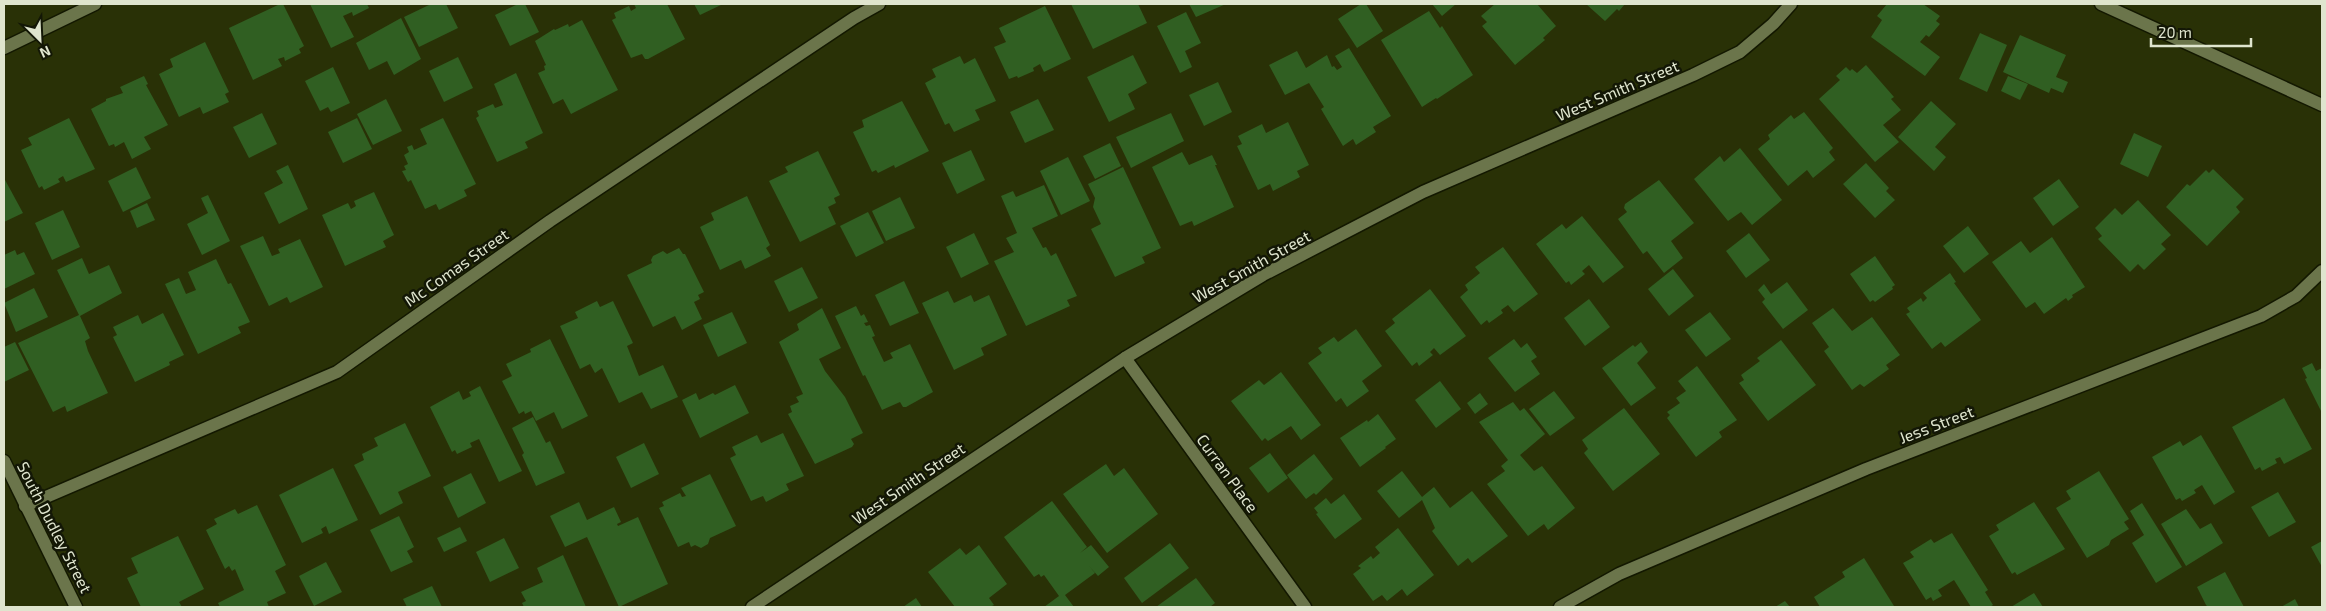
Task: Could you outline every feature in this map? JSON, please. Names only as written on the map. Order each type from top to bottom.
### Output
[{"type":"street","points":[[4,48],[95,4]]},
{"type":"street","name":"Mc Comas Street","points":[[25,506],[337,372],[550,221],[854,18],[879,4]]},
{"type":"street","name":"West Smith Street","points":[[752,607],[1125,358],[1264,275],[1423,192],[1693,75],[1740,52],[1773,24],[1791,4]]},
{"type":"street","points":[[2101,4],[2322,105]]},
{"type":"street","name":"Jess Street","points":[[1560,607],[1619,574],[1866,468],[2260,316],[2296,296],[2322,271]]},
{"type":"street","name":"Curran Place","points":[[1125,358],[1305,607]]},
{"type":"street","name":"South Dudley Street","points":[[4,461],[76,607]]},
{"type":"building","points":[[283,4],[304,46],[299,49],[301,53],[285,61],[284,57],[278,59],[282,66],[253,80],[229,28]]},
{"type":"building","points":[[310,4],[367,4],[369,8],[353,16],[352,12],[343,16],[354,37],[331,48]]},
{"type":"building","points":[[431,4],[446,4],[458,28],[419,47],[404,17]]},
{"type":"building","points":[[518,4],[525,4],[539,32],[510,46],[495,15]]},
{"type":"building","points":[[634,4],[667,4],[685,39],[648,59],[645,59],[642,54],[631,58],[612,20],[616,18],[614,13],[629,6],[631,11],[636,8]]},
{"type":"building","points":[[694,4],[723,4],[700,15]]},
{"type":"building","points":[[1071,4],[1138,4],[1147,23],[1093,49]]},
{"type":"building","points":[[1189,4],[1226,4],[1196,17]]},
{"type":"building","points":[[1361,4],[1366,4],[1383,31],[1357,48],[1338,19]]},
{"type":"building","points":[[1432,4],[1456,4],[1442,16]]},
{"type":"building","points":[[1495,4],[1537,4],[1556,26],[1543,38],[1545,40],[1515,65],[1482,26],[1487,22],[1481,16]]},
{"type":"building","points":[[1586,4],[1625,4],[1605,21]]},
{"type":"building","points":[[1887,4],[1923,4],[1940,16],[1936,21],[1940,24],[1929,37],[1926,35],[1920,42],[1940,57],[1925,76],[1871,37],[1882,20],[1877,16]]},
{"type":"building","points":[[1045,6],[1071,59],[1044,72],[1040,64],[1033,68],[1034,71],[1018,78],[1017,76],[1009,79],[994,47],[1006,42],[999,28]]},
{"type":"building","points":[[1429,11],[1440,28],[1442,26],[1473,75],[1422,107],[1381,40]]},
{"type":"building","points":[[1186,12],[1201,43],[1185,51],[1192,67],[1180,73],[1157,26]]},
{"type":"building","points":[[401,18],[421,59],[394,75],[387,61],[369,70],[356,43]]},
{"type":"building","points":[[582,20],[618,90],[571,114],[563,99],[553,104],[538,73],[545,70],[544,66],[546,65],[535,41],[554,29],[568,24],[569,27]]},
{"type":"building","points":[[1980,33],[2007,45],[1987,92],[1959,79]]},
{"type":"building","points":[[2020,35],[2066,55],[2056,77],[2068,82],[2063,93],[2051,88],[2049,93],[2003,72]]},
{"type":"building","points":[[205,42],[229,92],[225,94],[229,102],[203,114],[200,107],[179,117],[159,74],[173,67],[170,59]]},
{"type":"building","points":[[1349,48],[1391,116],[1373,127],[1376,132],[1356,145],[1353,139],[1343,146],[1321,109],[1324,107],[1309,83],[1285,95],[1269,65],[1297,51],[1306,68],[1327,55],[1332,67],[1334,66],[1337,70],[1342,67],[1335,56]]},
{"type":"building","points":[[1133,55],[1147,83],[1128,94],[1135,109],[1109,122],[1087,77]]},
{"type":"building","points":[[960,56],[964,64],[975,58],[996,101],[975,110],[980,120],[954,132],[949,123],[945,125],[925,83],[936,77],[932,69]]},
{"type":"building","points":[[458,57],[473,88],[444,102],[429,71]]},
{"type":"building","points":[[1866,65],[1894,97],[1891,99],[1901,110],[1883,125],[1899,142],[1875,162],[1819,99],[1840,80],[1836,76],[1846,67],[1850,71],[1852,69],[1857,73]]},
{"type":"building","points":[[333,67],[350,103],[331,112],[328,107],[320,111],[305,81]]},
{"type":"building","points":[[516,73],[543,133],[525,142],[528,148],[497,162],[476,118],[479,116],[477,111],[493,104],[495,108],[503,105],[494,84]]},
{"type":"building","points":[[144,76],[148,84],[146,85],[168,125],[144,137],[151,149],[132,159],[124,142],[115,147],[114,144],[109,146],[91,109],[106,101],[106,99],[123,93],[120,87]]},
{"type":"building","points":[[2008,76],[2028,84],[2020,100],[2001,91]]},
{"type":"building","points":[[1218,82],[1232,112],[1204,126],[1189,95]]},
{"type":"building","points":[[386,99],[402,131],[373,145],[357,114]]},
{"type":"building","points":[[1038,99],[1054,130],[1025,143],[1010,112]]},
{"type":"building","points":[[902,101],[929,151],[895,168],[894,165],[878,173],[876,170],[872,172],[853,132],[864,127],[862,120]]},
{"type":"building","points":[[1931,101],[1956,124],[1935,147],[1946,157],[1934,171],[1898,137]]},
{"type":"building","points":[[1804,112],[1833,148],[1829,152],[1835,160],[1813,178],[1807,170],[1788,186],[1758,149],[1770,139],[1768,135],[1791,115],[1794,119]]},
{"type":"building","points":[[262,113],[277,144],[249,158],[233,127]]},
{"type":"building","points":[[1171,113],[1184,141],[1131,168],[1116,137]]},
{"type":"building","points":[[69,118],[95,169],[66,182],[63,176],[58,179],[60,182],[44,190],[42,186],[39,188],[21,150],[32,145],[28,138]]},
{"type":"building","points":[[357,118],[372,149],[343,163],[328,132]]},
{"type":"building","points":[[443,118],[476,184],[464,190],[467,196],[439,210],[436,204],[425,209],[411,180],[408,182],[402,171],[406,170],[404,166],[408,164],[404,155],[409,152],[407,147],[412,145],[414,150],[427,144],[420,129]]},
{"type":"building","points":[[1288,122],[1309,165],[1297,171],[1300,177],[1273,191],[1270,184],[1258,190],[1237,146],[1242,144],[1238,136],[1262,124],[1266,133]]},
{"type":"building","points":[[2134,133],[2162,146],[2148,177],[2120,164]]},
{"type":"building","points":[[1110,143],[1121,166],[1095,179],[1083,156]]},
{"type":"building","points":[[1740,148],[1782,200],[1752,225],[1741,212],[1728,221],[1694,179],[1720,156],[1724,162]]},
{"type":"building","points":[[971,150],[985,180],[957,194],[942,163]]},
{"type":"building","points":[[818,151],[840,195],[834,198],[836,203],[828,207],[836,224],[800,242],[769,181],[788,172],[785,167]]},
{"type":"building","points":[[1182,152],[1189,165],[1212,155],[1234,207],[1194,226],[1192,221],[1180,226],[1152,167]]},
{"type":"building","points":[[1068,157],[1090,201],[1061,215],[1040,171]]},
{"type":"building","points":[[1866,163],[1889,188],[1886,191],[1895,200],[1875,218],[1843,184]]},
{"type":"building","points":[[288,165],[308,209],[279,224],[264,193],[283,183],[276,171]]},
{"type":"building","points":[[136,167],[151,198],[123,212],[108,181]]},
{"type":"building","points":[[1123,167],[1161,248],[1142,257],[1145,263],[1115,277],[1091,229],[1101,224],[1093,207],[1095,198],[1088,184]]},
{"type":"building","points":[[2213,169],[2244,199],[2236,207],[2240,212],[2207,246],[2166,207],[2187,184],[2190,186],[2206,170],[2209,173]]},
{"type":"building","points":[[4,178],[23,213],[4,222]]},
{"type":"building","points":[[2059,179],[2079,207],[2053,226],[2033,198]]},
{"type":"building","points":[[1659,180],[1694,223],[1671,241],[1683,258],[1664,273],[1647,251],[1643,254],[1618,219],[1627,212],[1624,208],[1625,204]]},
{"type":"building","points":[[1044,185],[1058,216],[1032,228],[1043,248],[1046,247],[1051,256],[1056,253],[1077,296],[1067,300],[1070,306],[1026,326],[994,261],[1014,252],[1006,238],[1017,233],[1001,196],[1013,191],[1016,197]]},
{"type":"building","points":[[374,192],[394,235],[383,241],[386,247],[345,266],[322,215],[348,203],[351,209],[356,206],[354,201]]},
{"type":"building","points":[[208,195],[230,241],[202,255],[187,224],[208,213],[201,198]]},
{"type":"building","points":[[747,196],[770,245],[766,248],[771,256],[745,269],[741,260],[720,270],[700,227],[714,220],[711,213]]},
{"type":"building","points":[[900,197],[915,228],[886,241],[872,211]]},
{"type":"building","points":[[2138,200],[2171,235],[2161,244],[2166,249],[2144,270],[2138,264],[2130,272],[2098,239],[2102,236],[2095,228],[2115,208],[2122,215]]},
{"type":"building","points":[[147,203],[155,220],[137,228],[130,211]]},
{"type":"building","points":[[63,210],[80,247],[52,260],[35,223]]},
{"type":"building","points":[[868,212],[884,243],[856,257],[840,226]]},
{"type":"building","points":[[1582,216],[1624,267],[1603,283],[1589,265],[1582,271],[1585,274],[1571,285],[1569,281],[1566,283],[1536,244],[1562,224],[1566,229]]},
{"type":"building","points":[[1968,226],[1989,254],[1964,273],[1943,246]]},
{"type":"building","points":[[974,233],[989,264],[961,278],[946,247]]},
{"type":"building","points":[[1749,233],[1770,260],[1746,278],[1726,251]]},
{"type":"building","points":[[263,236],[272,256],[280,253],[278,249],[300,239],[323,287],[290,303],[287,297],[269,306],[240,246]]},
{"type":"building","points":[[2052,237],[2085,287],[2072,295],[2073,297],[2068,301],[2066,298],[2044,314],[2035,302],[2026,308],[1992,262],[2021,241],[2030,253]]},
{"type":"building","points":[[1503,247],[1538,294],[1514,312],[1508,305],[1501,310],[1503,313],[1489,323],[1487,320],[1481,325],[1460,297],[1468,290],[1465,285],[1480,273],[1475,267]]},
{"type":"building","points":[[679,248],[685,254],[704,292],[698,295],[700,299],[694,302],[702,319],[682,330],[675,316],[653,327],[627,275],[652,263],[653,256],[663,251],[667,254]]},
{"type":"building","points":[[15,250],[17,255],[24,252],[35,274],[4,289],[4,255]]},
{"type":"building","points":[[1875,256],[1895,285],[1892,287],[1893,289],[1875,302],[1873,300],[1870,302],[1850,274]]},
{"type":"building","points":[[82,258],[89,274],[109,265],[122,293],[80,316],[90,338],[85,341],[88,351],[108,393],[67,412],[65,406],[53,412],[18,343],[79,315],[57,270]]},
{"type":"building","points":[[216,259],[228,284],[231,283],[250,322],[238,327],[241,333],[198,354],[165,284],[179,278],[186,294],[196,290],[188,272]]},
{"type":"building","points":[[802,267],[818,298],[789,312],[774,281]]},
{"type":"building","points":[[1673,269],[1694,296],[1669,316],[1648,289]]},
{"type":"building","points":[[1950,273],[1956,282],[1954,283],[1981,320],[1945,347],[1941,342],[1932,349],[1906,314],[1910,312],[1907,308],[1921,298],[1923,302],[1927,298],[1923,293]]},
{"type":"building","points":[[904,281],[919,313],[890,326],[875,295]]},
{"type":"building","points":[[1787,282],[1808,310],[1783,329],[1762,302],[1765,299],[1758,290],[1764,284],[1771,294]]},
{"type":"building","points":[[34,288],[48,317],[16,332],[4,303]]},
{"type":"building","points":[[1430,289],[1466,336],[1440,355],[1434,348],[1430,352],[1433,355],[1419,366],[1417,362],[1412,366],[1385,331],[1395,323],[1392,319]]},
{"type":"building","points":[[948,291],[954,303],[971,295],[974,302],[989,295],[1007,335],[981,348],[984,355],[954,370],[922,303]]},
{"type":"building","points":[[1589,299],[1610,327],[1585,346],[1564,318]]},
{"type":"building","points":[[597,301],[600,307],[613,301],[633,343],[627,346],[639,376],[663,365],[678,397],[651,409],[642,392],[619,403],[602,368],[595,373],[590,364],[580,369],[560,326],[578,318],[575,312]]},
{"type":"building","points":[[856,306],[861,316],[864,314],[868,322],[864,323],[866,326],[870,325],[875,336],[872,337],[884,362],[893,358],[890,353],[910,344],[933,392],[906,407],[903,407],[900,402],[882,410],[865,375],[863,376],[835,316]]},
{"type":"building","points":[[822,308],[841,348],[819,359],[825,371],[845,397],[863,433],[851,439],[854,444],[852,447],[815,464],[788,414],[792,412],[790,406],[799,402],[796,397],[803,394],[779,342],[799,330],[797,324]]},
{"type":"building","points":[[1833,308],[1852,331],[1872,317],[1900,355],[1886,365],[1889,369],[1864,387],[1860,384],[1852,390],[1824,351],[1829,347],[1812,323]]},
{"type":"building","points":[[732,312],[747,343],[718,357],[703,325]]},
{"type":"building","points":[[1710,312],[1731,339],[1706,357],[1685,330]]},
{"type":"building","points":[[163,313],[184,355],[169,362],[170,365],[135,382],[113,337],[117,335],[113,327],[138,315],[142,324]]},
{"type":"building","points":[[1356,329],[1382,366],[1362,381],[1369,391],[1347,407],[1341,398],[1336,402],[1308,363],[1322,353],[1318,348],[1334,337],[1338,342]]},
{"type":"building","points":[[550,339],[588,416],[562,429],[554,412],[536,421],[531,411],[525,414],[524,411],[519,414],[502,381],[512,376],[506,364],[531,352],[530,349]]},
{"type":"building","points":[[1514,339],[1521,348],[1527,343],[1537,357],[1531,361],[1540,374],[1515,392],[1488,358]]},
{"type":"building","points":[[1781,340],[1816,385],[1768,421],[1739,383],[1744,380],[1741,375],[1760,361],[1757,358]]},
{"type":"building","points":[[15,342],[29,370],[4,382],[4,347]]},
{"type":"building","points":[[1641,342],[1648,352],[1637,363],[1656,388],[1631,406],[1602,368],[1633,345],[1635,347]]},
{"type":"building","points":[[2312,363],[2316,371],[2322,368],[2322,413],[2305,379],[2307,378],[2302,368]]},
{"type":"building","points":[[1697,366],[1737,420],[1719,432],[1722,437],[1696,457],[1667,418],[1670,415],[1667,412],[1680,403],[1676,398],[1686,391],[1678,381]]},
{"type":"building","points":[[1281,372],[1321,425],[1301,440],[1291,426],[1268,441],[1265,438],[1262,441],[1231,401],[1259,380],[1264,385]]},
{"type":"building","points":[[1440,381],[1461,409],[1436,428],[1415,400]]},
{"type":"building","points":[[735,385],[749,413],[700,438],[682,400],[696,393],[699,400],[713,393],[715,395]]},
{"type":"building","points":[[480,386],[522,471],[499,482],[479,439],[470,443],[472,447],[457,454],[455,450],[452,452],[430,407],[459,391],[463,400],[471,396],[469,392]]},
{"type":"building","points":[[1554,391],[1575,418],[1550,436],[1529,409]]},
{"type":"building","points":[[1480,393],[1488,404],[1475,414],[1467,403]]},
{"type":"building","points":[[2284,398],[2312,449],[2284,464],[2280,457],[2275,459],[2277,463],[2262,471],[2260,467],[2255,470],[2232,427]]},
{"type":"building","points":[[1513,402],[1520,411],[1524,408],[1545,434],[1520,455],[1534,471],[1542,466],[1575,508],[1548,530],[1544,524],[1528,536],[1487,484],[1505,471],[1501,466],[1508,460],[1479,422]]},
{"type":"building","points":[[1624,408],[1660,454],[1613,491],[1584,453],[1588,449],[1582,440]]},
{"type":"building","points":[[1378,414],[1396,439],[1360,467],[1340,438]]},
{"type":"building","points":[[533,417],[546,443],[550,441],[565,473],[536,486],[522,455],[524,453],[512,428]]},
{"type":"building","points":[[405,423],[431,476],[398,492],[403,503],[380,515],[354,465],[364,460],[362,454],[378,446],[374,438]]},
{"type":"building","points":[[783,433],[804,476],[786,484],[789,490],[766,502],[763,496],[751,501],[730,458],[736,455],[732,447],[757,435],[761,443]]},
{"type":"building","points":[[2201,435],[2235,492],[2214,505],[2202,485],[2194,490],[2196,493],[2182,501],[2180,498],[2176,500],[2152,457],[2180,441],[2183,446]]},
{"type":"building","points":[[644,443],[659,474],[631,488],[616,457]]},
{"type":"building","points":[[1270,453],[1288,478],[1268,493],[1249,468]]},
{"type":"building","points":[[1314,454],[1333,479],[1316,495],[1314,493],[1306,499],[1287,475]]},
{"type":"building","points":[[1106,464],[1114,476],[1124,468],[1158,514],[1107,553],[1063,494]]},
{"type":"building","points":[[333,468],[358,520],[329,534],[326,526],[321,529],[323,533],[302,543],[279,495]]},
{"type":"building","points":[[1402,471],[1422,497],[1434,487],[1450,508],[1472,491],[1508,536],[1472,563],[1468,558],[1458,566],[1432,531],[1435,528],[1422,500],[1399,518],[1377,491]]},
{"type":"building","points":[[2099,471],[2129,519],[2124,522],[2129,529],[2111,540],[2109,545],[2087,558],[2056,508],[2071,499],[2066,491]]},
{"type":"building","points":[[471,473],[486,503],[458,518],[443,487]]},
{"type":"building","points":[[710,474],[736,526],[710,538],[708,544],[701,548],[695,545],[691,547],[689,542],[678,547],[659,508],[664,506],[662,502],[680,493],[682,497],[686,496],[681,488]]},
{"type":"building","points":[[2278,492],[2296,522],[2269,537],[2251,507]]},
{"type":"building","points":[[1344,494],[1362,519],[1335,539],[1316,514],[1318,513],[1314,508],[1326,498],[1331,504]]},
{"type":"building","points":[[1052,501],[1087,547],[1080,553],[1091,545],[1109,567],[1098,576],[1089,566],[1095,573],[1065,595],[1074,607],[1044,607],[1059,596],[1044,575],[1041,577],[1039,574],[1034,577],[1004,537]]},
{"type":"building","points":[[579,502],[587,520],[614,507],[621,522],[617,524],[618,526],[638,517],[668,584],[619,607],[587,537],[565,547],[550,516]]},
{"type":"building","points":[[2034,502],[2065,549],[2017,575],[2015,572],[2012,574],[1989,536],[1999,530],[1996,525]]},
{"type":"building","points":[[2142,503],[2182,567],[2156,583],[2132,543],[2144,535],[2130,511]]},
{"type":"building","points":[[257,505],[286,565],[275,571],[286,593],[267,602],[269,607],[220,607],[218,603],[244,590],[235,569],[232,571],[229,566],[225,569],[206,530],[217,524],[214,519],[235,509],[238,514]]},
{"type":"building","points":[[2186,509],[2200,529],[2211,523],[2223,543],[2186,566],[2161,524]]},
{"type":"building","points":[[399,516],[414,547],[407,551],[413,562],[391,572],[370,530]]},
{"type":"building","points":[[460,527],[467,541],[444,552],[437,538]]},
{"type":"building","points":[[1398,528],[1434,575],[1407,596],[1402,589],[1387,601],[1382,595],[1373,601],[1353,574],[1361,568],[1358,566],[1371,556],[1373,559],[1380,553],[1375,547]]},
{"type":"building","points":[[1952,533],[1988,590],[1985,592],[1993,605],[1990,607],[1971,607],[1954,580],[1938,590],[1942,596],[1933,601],[1931,597],[1926,600],[1903,563],[1914,557],[1910,552],[1931,539],[1934,543]]},
{"type":"building","points":[[178,536],[204,589],[179,602],[182,607],[141,607],[127,578],[138,573],[131,558]]},
{"type":"building","points":[[504,538],[519,568],[490,582],[476,552]]},
{"type":"building","points":[[2322,541],[2322,567],[2311,547]]},
{"type":"building","points":[[1170,543],[1189,568],[1142,603],[1124,578]]},
{"type":"building","points":[[979,545],[1007,584],[989,598],[994,605],[990,607],[955,607],[928,572],[960,548],[966,555]]},
{"type":"building","points":[[563,555],[586,607],[524,607],[522,603],[526,601],[521,592],[543,582],[537,568]]},
{"type":"building","points":[[1864,558],[1894,606],[1820,607],[1814,597],[1845,577],[1842,572]]},
{"type":"building","points":[[326,562],[342,592],[314,606],[299,576]]},
{"type":"building","points":[[2225,572],[2244,607],[2208,607],[2206,605],[2197,587]]},
{"type":"building","points":[[1196,578],[1215,603],[1210,607],[1156,607]]},
{"type":"building","points":[[432,586],[442,607],[407,607],[403,599]]},
{"type":"building","points":[[2034,593],[2043,607],[2011,607]]},
{"type":"building","points":[[916,598],[922,607],[903,607]]},
{"type":"building","points":[[2295,599],[2299,607],[2281,607]]},
{"type":"building","points":[[1785,601],[1790,607],[1775,607]]}]
